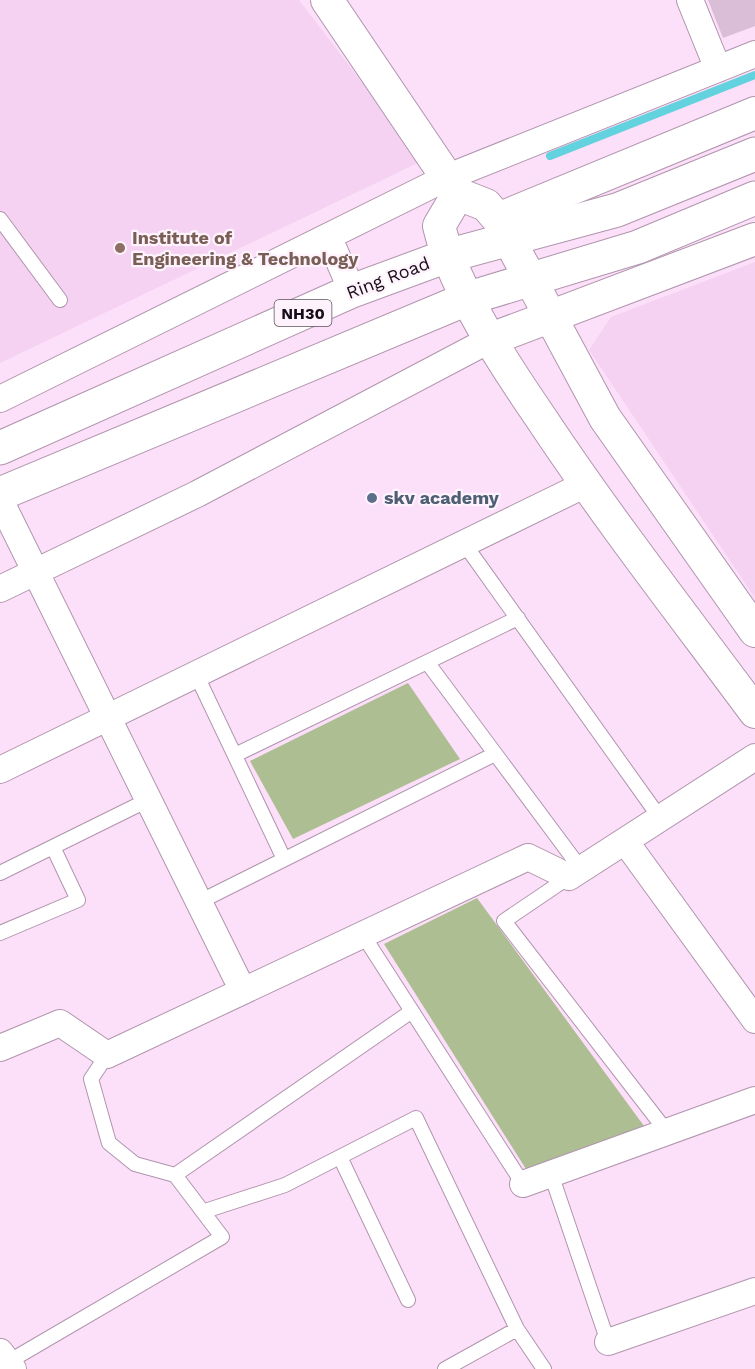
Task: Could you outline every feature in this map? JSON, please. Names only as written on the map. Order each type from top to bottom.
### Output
[{"type":"highway","name":"Ring Road","points":[[0,448],[352,291],[447,256],[504,230],[617,210],[755,154]]},
{"type":"highway","name":"NH30","points":[[0,494],[469,298],[638,247],[755,198]]},
{"type":"street","points":[[327,0],[453,186],[486,205],[504,230],[605,418],[755,630]]},
{"type":"street","points":[[690,0],[718,69]]},
{"type":"street","points":[[0,399],[329,238],[755,54]]},
{"type":"street","points":[[504,230],[755,113]]},
{"type":"street","points":[[453,186],[439,226],[447,256],[511,374],[586,484],[755,712]]},
{"type":"street","points":[[329,238],[352,291]]},
{"type":"street","points":[[0,589],[197,494],[491,339],[755,239]]},
{"type":"street","points":[[0,770],[463,542],[586,484]]},
{"type":"street","points":[[0,500],[243,991]]},
{"type":"street","points":[[0,1048],[60,1023],[107,1055],[528,857],[575,873],[755,757]]},
{"type":"street","points":[[625,841],[755,1020]]},
{"type":"street","points":[[523,1185],[755,1100]]},
{"type":"street","points":[[608,1342],[755,1291]]},
{"type":"lane","points":[[0,219],[60,300]]},
{"type":"lane","points":[[463,542],[660,818]]},
{"type":"lane","points":[[235,755],[518,618]]},
{"type":"lane","points":[[427,662],[495,754],[575,873],[504,921],[666,1132]]},
{"type":"lane","points":[[195,674],[284,859]]},
{"type":"lane","points":[[199,902],[495,754]]},
{"type":"lane","points":[[0,873],[148,800]]},
{"type":"lane","points":[[0,933],[78,900],[53,847]]},
{"type":"lane","points":[[363,935],[523,1185]]},
{"type":"lane","points":[[175,1175],[412,1011]]},
{"type":"lane","points":[[7,1361],[222,1237],[205,1211],[175,1175],[135,1164],[109,1143],[91,1079],[107,1055]]},
{"type":"lane","points":[[205,1211],[285,1185],[416,1118],[517,1329],[544,1369]]},
{"type":"lane","points":[[340,1156],[408,1300]]},
{"type":"lane","points":[[551,1174],[608,1342]]},
{"type":"lane","points":[[445,1369],[517,1329]]},
{"type":"shaded area","name":"Institute of Engineering & Technology","points":[[0,0],[299,0],[422,161],[0,363]]},
{"type":"shaded area","points":[[755,262],[755,598],[589,350],[611,317]]},
{"type":"green space","points":[[408,683],[460,759],[293,839],[250,761]]},
{"type":"green space","points":[[477,898],[644,1126],[526,1169],[384,944]]},
{"type":"building","points":[[708,0],[755,0],[755,26],[723,38]]},
{"type":"waterway","points":[[550,156],[755,75]]},
{"type":"place","name":"Institute of Engineering & Technology","points":[[120,248]]},
{"type":"place","name":"skv academy","points":[[372,498]]}]
